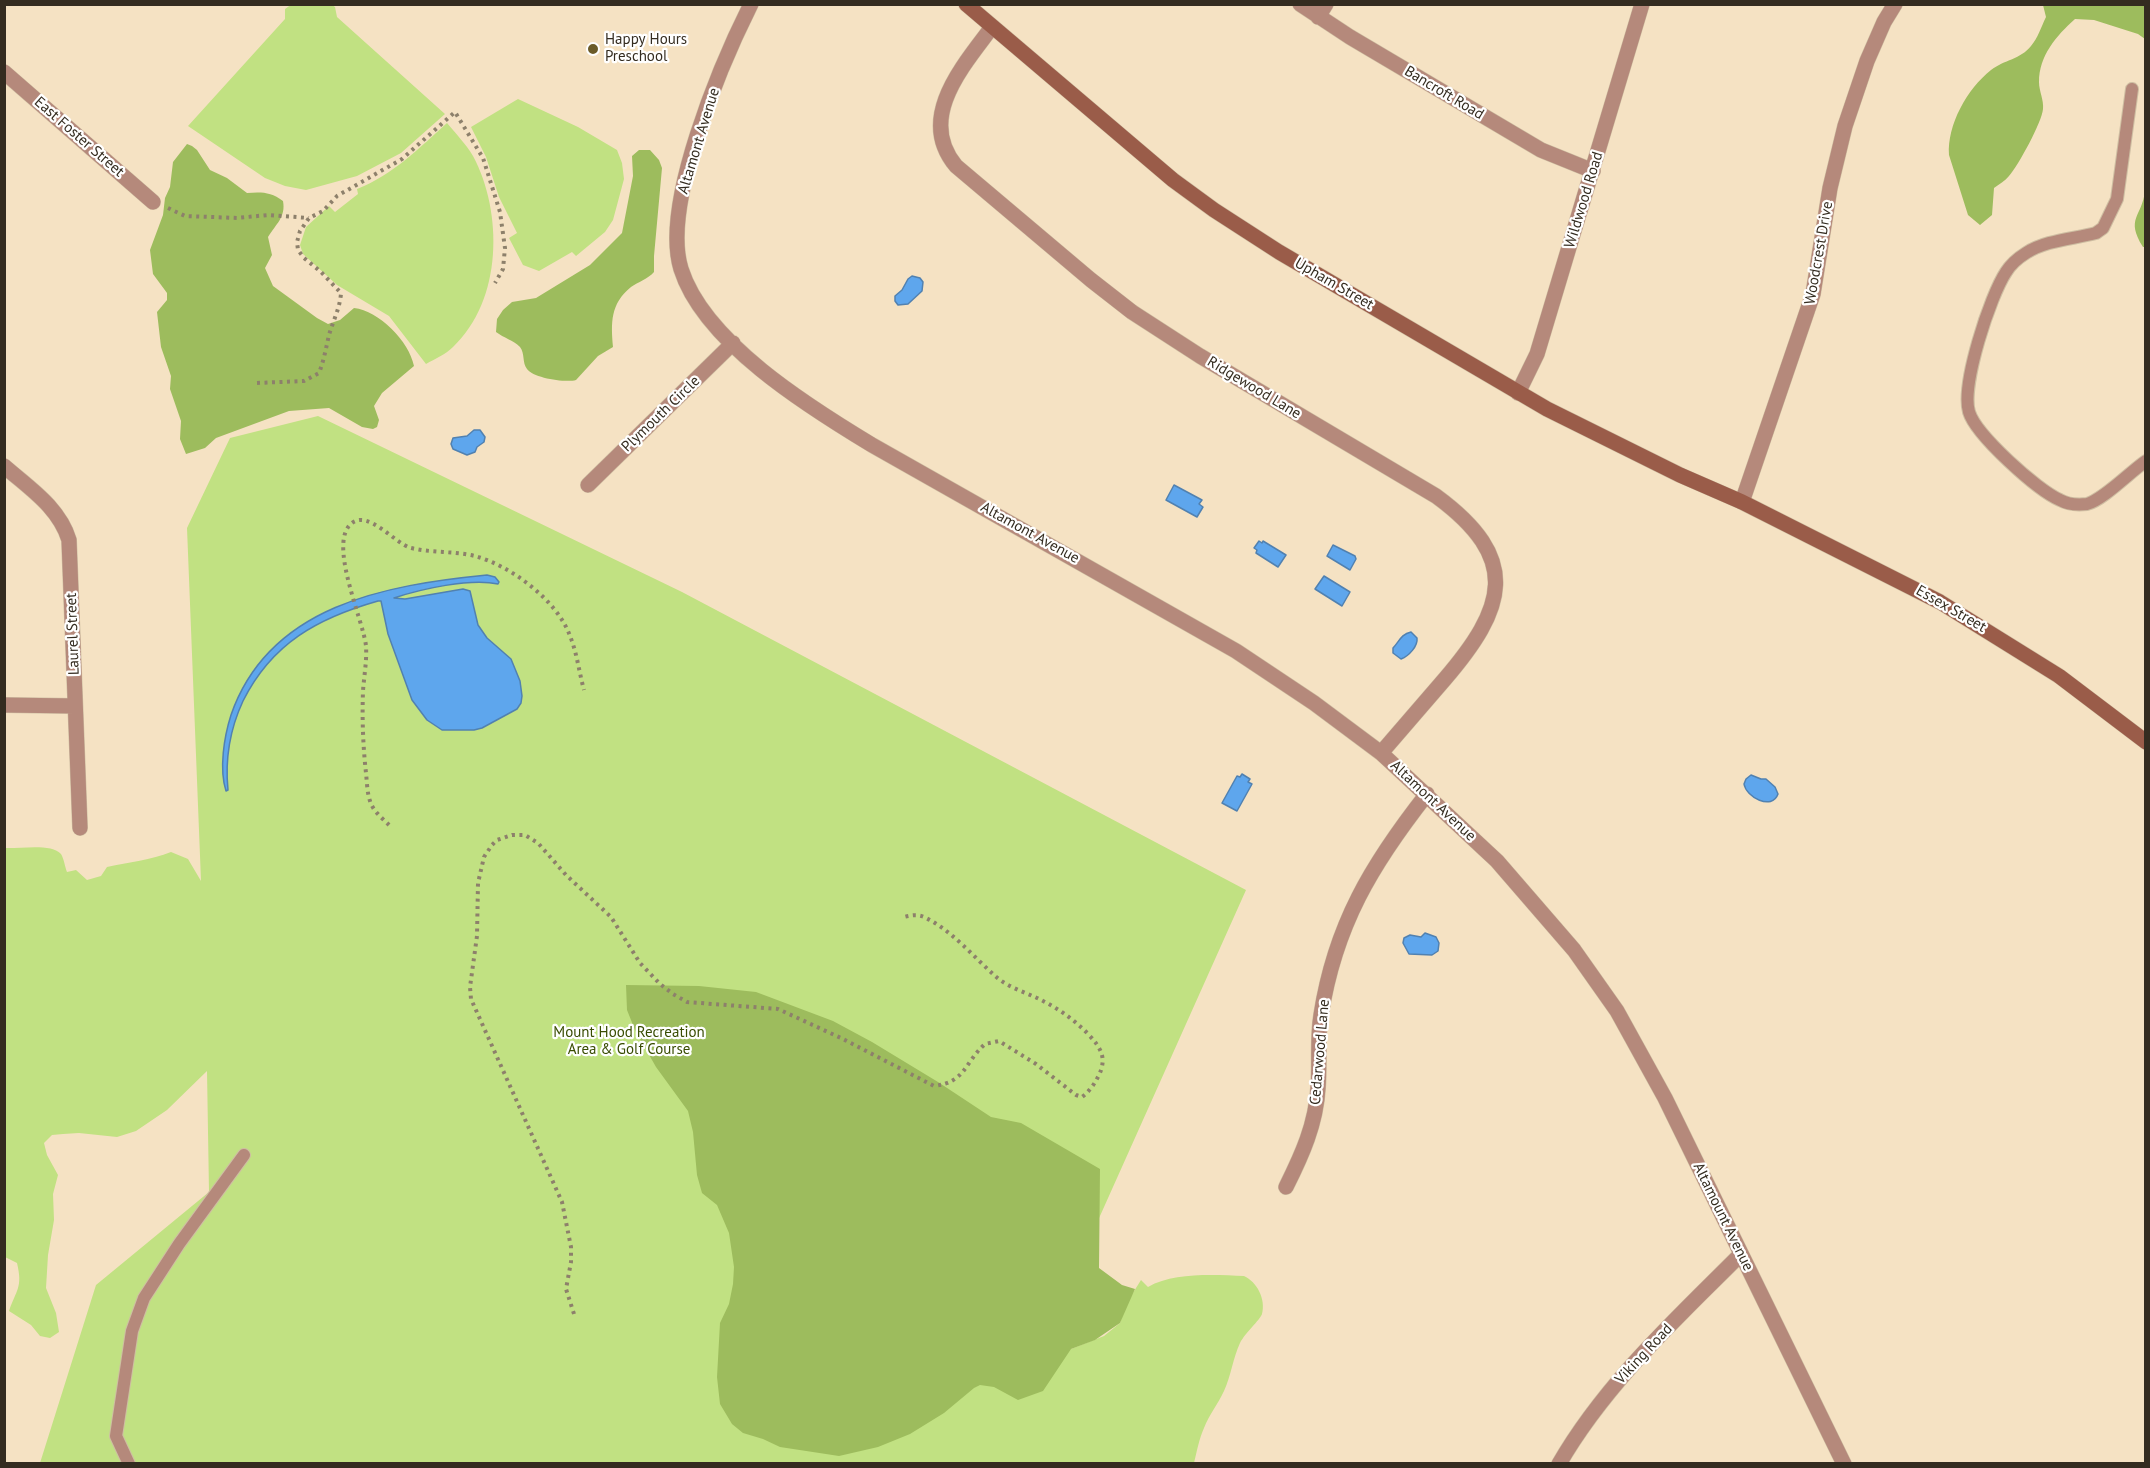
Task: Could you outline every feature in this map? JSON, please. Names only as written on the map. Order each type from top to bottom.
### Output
[{"type":"main road","name":"Upham Street","points":[[966,4],[1121,137],[1200,201],[1280,252],[1518,393],[1669,470],[1742,502]]},
{"type":"main road","name":"Essex Street","points":[[1742,502],[1906,583],[1973,621],[2059,676],[2145,742]]},
{"type":"street","name":"Altamont Avenue","points":[[751,4],[716,83],[684,183],[678,237],[680,262],[687,285],[709,317],[733,343],[819,412],[872,445],[1236,651],[1314,703],[1381,753],[1489,853],[1521,887],[1592,975]]},
{"type":"street","name":"Bancroft Road","points":[[1300,4],[1322,11],[1541,150],[1593,171]]},
{"type":"street","name":"Wildwood Road","points":[[1518,393],[1537,354],[1642,4]]},
{"type":"street","name":"Woodcrest Drive","points":[[1742,502],[1813,294],[1830,188],[1855,93],[1876,40],[1895,4]]},
{"type":"street","name":"Ridgewood Lane","points":[[992,27],[951,85],[943,105],[941,120],[943,141],[948,155],[956,166],[1132,312],[1200,356],[1436,496],[1458,513],[1483,543],[1495,575],[1495,597],[1488,620],[1462,658],[1381,753]]},
{"type":"street","name":"East Foster Street","points":[[4,72],[153,202]]},
{"type":"street","name":"Plymouth Circle","points":[[588,485],[733,343]]},
{"type":"street","name":"Laurel Street","points":[[4,466],[51,507],[66,533],[71,555],[80,828]]},
{"type":"street","points":[[4,705],[75,706]]},
{"type":"street","name":"Cedarwood Lane","points":[[1286,1187],[1305,1147],[1313,1120],[1318,1087],[1318,1041],[1321,1015],[1342,933],[1356,901],[1389,843],[1427,794]]},
{"type":"street","name":"Altamount Avenue","points":[[1592,975],[1617,1011],[1665,1098],[1844,1464]]},
{"type":"street","name":"Viking Road","points":[[1559,1464],[1577,1433],[1618,1382],[1741,1254]]},
{"type":"lane","points":[[2132,89],[2117,199],[2103,228],[2096,233],[2041,245],[2015,261],[2006,272],[1996,292],[1974,356],[1968,400],[1969,412],[1992,444],[2036,485],[2062,501],[2085,504],[2095,501],[2145,461]]},
{"type":"lane","points":[[129,1464],[116,1436],[132,1331],[144,1298],[178,1244],[244,1155]]},
{"type":"path","points":[[257,383],[304,381],[319,373],[324,359],[341,293],[298,250],[297,242],[300,231],[309,218],[323,211],[337,196],[402,159],[455,112],[483,158],[500,212],[505,249],[503,269],[495,283]]},
{"type":"path","points":[[153,202],[185,216],[237,218],[268,215],[309,218]]},
{"type":"path","points":[[389,825],[377,814],[370,801],[367,782],[363,725],[366,649],[364,633],[351,594],[345,564],[345,537],[351,524],[359,519],[372,522],[402,545],[411,548],[451,552],[495,563],[526,583],[558,613],[571,638],[584,690]]},
{"type":"path","points":[[574,1314],[566,1289],[571,1247],[562,1202],[471,999],[470,987],[477,936],[478,883],[484,857],[492,844],[508,836],[519,835],[531,838],[610,917],[646,970],[673,994],[687,1002],[778,1009],[841,1038],[934,1086],[950,1083],[957,1078],[985,1044],[999,1041],[1036,1064],[1076,1095],[1082,1097],[1087,1093],[1102,1068],[1103,1057],[1099,1046],[1075,1021],[1050,1005],[1002,982],[965,948],[925,917],[916,915],[904,917]]},
{"type":"green space","points":[[292,4],[331,4],[335,7],[337,17],[445,114],[401,153],[357,176],[306,190],[285,186],[265,178],[188,126],[285,19],[285,9]]},
{"type":"green space","points":[[2043,5],[2145,5],[2145,39],[2138,34],[2094,20],[2075,19],[2061,32],[2045,55],[2042,64],[2039,82],[2043,109],[2039,124],[2013,171],[1994,188],[1992,215],[1980,225],[1968,215],[1949,155],[1951,132],[1960,108],[1982,78],[1996,67],[2022,54],[2033,43],[2046,17]]},
{"type":"green space","points":[[518,99],[578,127],[617,150],[622,163],[624,179],[613,220],[605,232],[576,256],[572,252],[539,271],[523,265],[509,238],[517,233],[499,197],[486,157],[471,127]]},
{"type":"green space","points":[[447,123],[473,156],[483,178],[490,203],[493,255],[489,281],[481,305],[469,328],[450,350],[426,364],[389,316],[337,285],[303,254],[300,245],[306,227],[329,206],[335,212],[358,194],[357,189],[394,169]]},
{"type":"green space","points":[[187,144],[197,150],[210,170],[227,178],[247,193],[266,193],[283,201],[282,216],[268,237],[272,255],[265,268],[273,286],[328,324],[340,320],[354,308],[364,310],[383,321],[406,347],[414,366],[382,393],[374,406],[379,420],[377,427],[373,429],[362,427],[329,408],[289,411],[216,438],[205,448],[186,454],[180,439],[181,421],[170,389],[171,376],[161,347],[157,312],[167,300],[167,293],[153,274],[150,250],[163,215],[173,162]]},
{"type":"green space","points":[[639,150],[650,150],[659,160],[662,168],[654,272],[624,293],[613,314],[613,347],[598,356],[576,380],[558,380],[536,375],[525,367],[520,347],[496,332],[497,319],[512,302],[536,298],[590,265],[622,233],[633,176],[632,156]]},
{"type":"green space","points":[[2145,191],[2146,247],[2143,247],[2135,230],[2135,223]]},
{"type":"green space","name":"Mount Hood Recreation Area & Golf Course","points":[[318,416],[682,592],[1246,890],[1044,1341],[1071,1349],[1104,1336],[1120,1323],[1126,1304],[1141,1280],[1148,1287],[1170,1279],[1195,1276],[1244,1276],[1253,1282],[1263,1303],[1262,1314],[1240,1343],[1224,1391],[1202,1432],[1194,1463],[40,1463],[96,1285],[209,1192],[207,1071],[167,1110],[136,1131],[117,1137],[79,1133],[52,1135],[44,1143],[47,1155],[58,1175],[53,1194],[54,1220],[48,1255],[46,1288],[56,1313],[59,1332],[50,1338],[40,1336],[31,1325],[9,1311],[18,1288],[19,1278],[17,1263],[5,1257],[4,848],[43,848],[57,851],[62,856],[67,872],[76,870],[87,880],[101,876],[107,867],[171,852],[188,859],[201,881],[187,528],[230,438]]},
{"type":"green space","points":[[626,985],[699,986],[756,992],[833,1021],[938,1082],[991,1117],[1021,1123],[1100,1169],[1099,1268],[1122,1285],[1135,1289],[1120,1323],[1095,1340],[1071,1349],[1043,1391],[1018,1400],[994,1387],[980,1385],[944,1413],[910,1434],[878,1447],[839,1456],[780,1447],[743,1433],[732,1424],[720,1404],[717,1377],[720,1323],[729,1304],[733,1284],[734,1267],[729,1233],[717,1205],[702,1193],[697,1175],[693,1132],[688,1111],[656,1067],[635,1030],[627,1010]]},
{"type":"water","points":[[912,276],[920,278],[923,282],[922,291],[908,304],[898,305],[895,296]]},
{"type":"water","points":[[474,430],[480,430],[485,437],[484,442],[477,447],[475,452],[467,455],[453,449],[451,444],[453,438],[467,436]]},
{"type":"water","points":[[1174,485],[1202,500],[1199,504],[1203,507],[1197,517],[1166,500]]},
{"type":"water","points":[[1259,541],[1262,543],[1263,541],[1286,555],[1278,567],[1256,553],[1257,550],[1254,548]]},
{"type":"water","points":[[1333,545],[1355,556],[1356,559],[1350,570],[1327,556]]},
{"type":"water","points":[[487,575],[495,577],[498,584],[460,583],[394,598],[405,599],[463,589],[470,591],[478,625],[487,638],[511,659],[520,681],[522,696],[517,709],[474,730],[442,730],[427,720],[412,700],[388,634],[381,601],[378,601],[317,625],[283,648],[268,663],[243,701],[235,722],[228,756],[228,790],[226,791],[223,753],[231,715],[249,678],[273,648],[302,625],[335,608],[372,595],[449,579]]},
{"type":"water","points":[[1324,576],[1350,592],[1342,606],[1315,589]]},
{"type":"water","points":[[1411,632],[1417,638],[1416,644],[1410,653],[1401,659],[1393,653],[1393,648],[1402,636]]},
{"type":"water","points":[[1242,774],[1250,779],[1248,782],[1252,784],[1237,811],[1222,803],[1237,776],[1240,777]]},
{"type":"water","points":[[1751,775],[1766,779],[1775,787],[1778,794],[1775,799],[1765,802],[1749,793],[1744,784]]},
{"type":"water","points":[[1425,933],[1436,937],[1439,943],[1438,951],[1432,955],[1409,954],[1403,943],[1404,938],[1410,935],[1421,937]]},
{"type":"place","name":"Happy Hours Preschool","points":[[593,49]]}]
